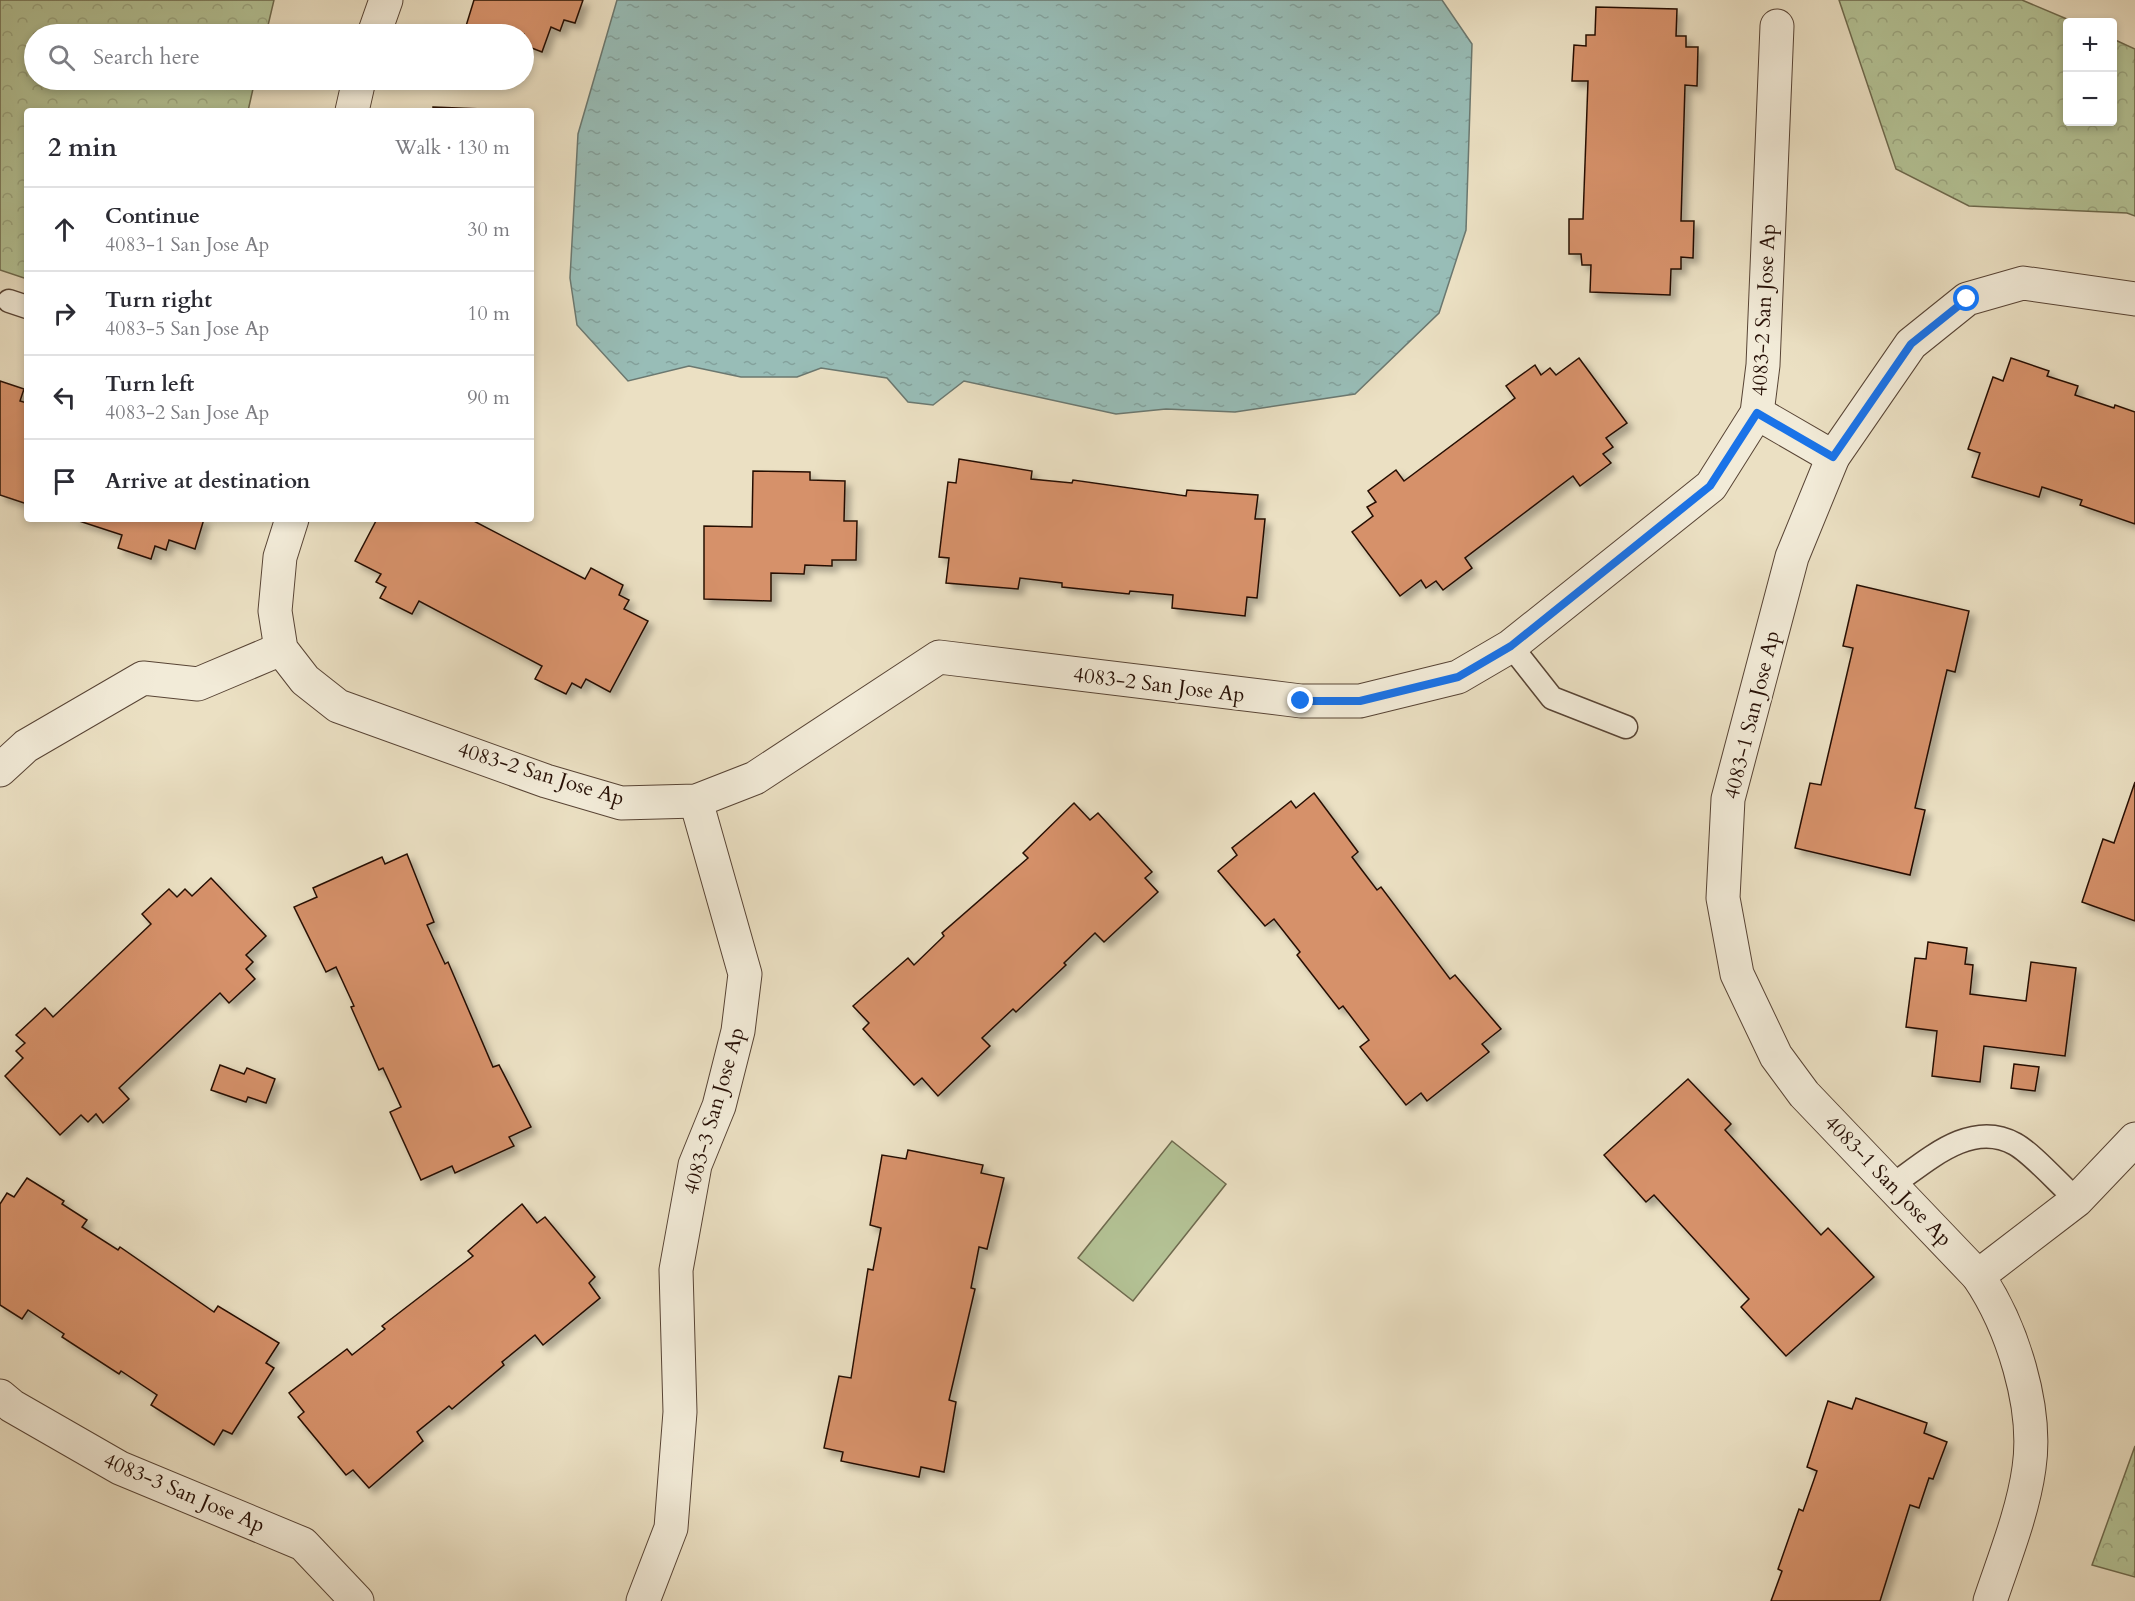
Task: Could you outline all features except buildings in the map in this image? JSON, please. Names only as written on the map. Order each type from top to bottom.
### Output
[{"type":"street","points":[[378,24],[386,0]]},
{"type":"street","name":"4083-2 San Jose Ap","points":[[291,522],[280,557],[275,611],[281,649],[305,680],[338,706],[546,781],[621,803],[696,801],[755,778],[939,657],[1301,701],[1360,701],[1458,677],[1511,646],[1710,486],[1757,413],[1763,365],[1777,26]]},
{"type":"street","points":[[353,108],[357,90]]},
{"type":"street","name":"4083-1 San Jose Ap","points":[[1990,1601],[2029,1467],[2028,1416],[2021,1365],[1992,1298],[1978,1276],[1804,1094],[1776,1056],[1737,974],[1723,898],[1728,799],[1792,557],[1833,457],[1911,344],[1967,299],[2023,283],[2135,299]]},
{"type":"street","points":[[1757,413],[1833,457]]},
{"type":"street","points":[[0,770],[26,747],[143,678],[198,684],[281,649]]},
{"type":"street","name":"4083-3 San Jose Ap","points":[[643,1601],[671,1528],[680,1412],[676,1270],[695,1165],[719,1106],[738,1031],[745,974],[696,801]]},
{"type":"street","points":[[1978,1276],[2077,1200],[2135,1139]]},
{"type":"street","name":"4083-3 San Jose Ap","points":[[0,1396],[12,1406],[120,1468],[303,1544],[357,1601]]},
{"type":"lane","points":[[1511,646],[1552,698],[1626,726]]},
{"type":"lane","points":[[1891,1186],[1955,1142],[1988,1136],[2015,1144],[2077,1200]]},
{"type":"green space","points":[[0,0],[274,0],[268,24],[24,24],[24,90],[253,90],[249,108],[24,108],[24,278],[0,270]]},
{"type":"green space","points":[[1839,0],[2022,0],[2065,18],[2063,126],[2117,126],[2117,41],[2135,49],[2135,216],[2127,213],[1969,206],[1896,169]]},
{"type":"green space","points":[[1172,1141],[1226,1184],[1133,1301],[1078,1258]]},
{"type":"green space","points":[[2135,1446],[2135,1577],[2092,1565]]},
{"type":"water","points":[[617,0],[1442,0],[1472,44],[1466,230],[1439,313],[1355,394],[1235,412],[1166,409],[1116,414],[964,381],[933,405],[908,402],[887,378],[821,368],[797,377],[741,377],[689,366],[628,381],[577,325],[570,278],[578,134]]},
{"type":"route","points":[[1301,701],[1360,701],[1458,677],[1511,646],[1710,486],[1757,413],[1833,457],[1911,344],[1967,299]]}]
